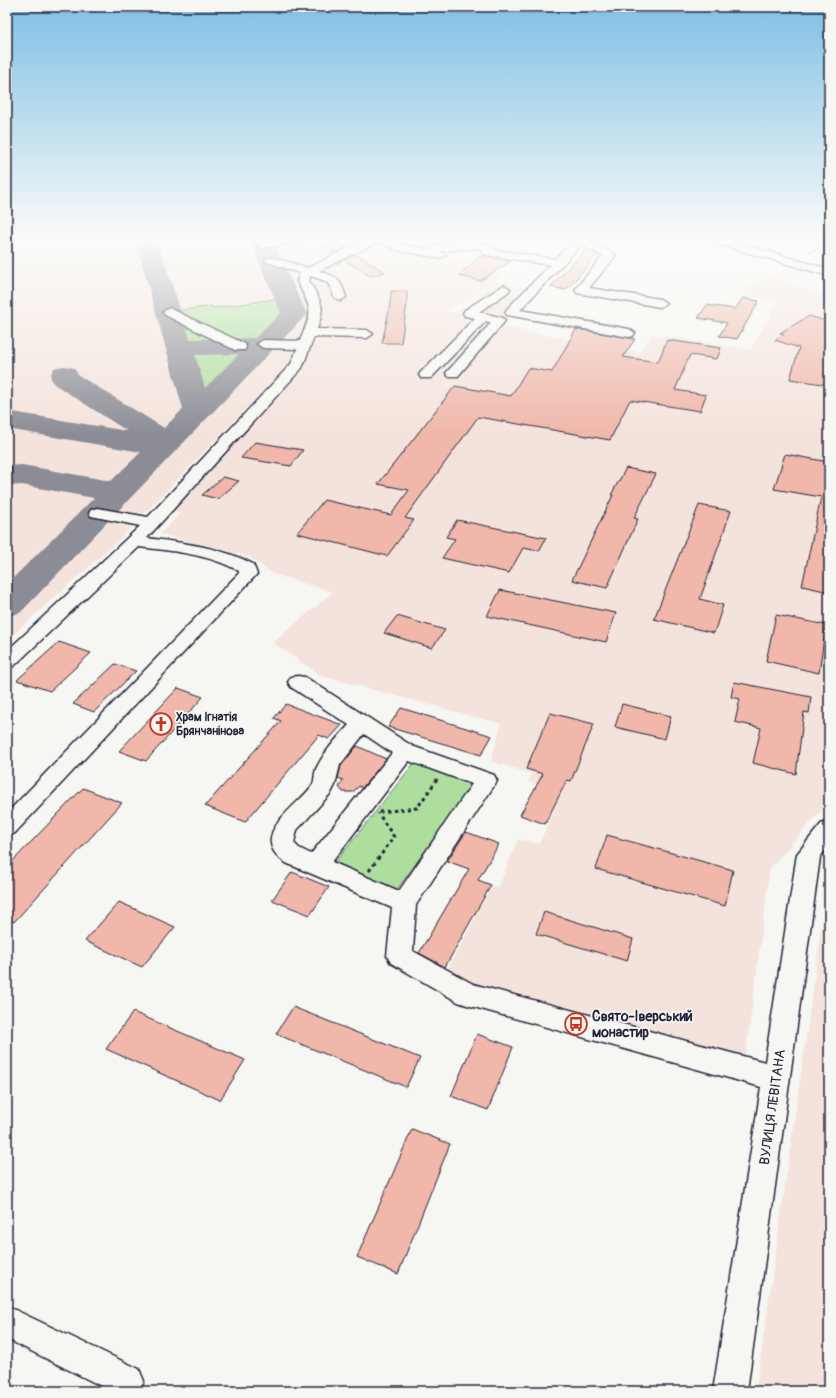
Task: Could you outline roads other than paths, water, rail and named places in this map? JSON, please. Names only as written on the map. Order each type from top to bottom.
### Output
[{"type":"street","points":[[7,662],[135,541],[297,365],[317,313],[315,304]]},
{"type":"street","points":[[453,373],[499,321],[488,316],[469,313],[482,304]]},
{"type":"street","points":[[426,375],[488,316],[510,307],[513,304]]},
{"type":"street","points":[[510,307],[629,333]]},
{"type":"street","points":[[169,312],[240,347]]},
{"type":"street","points":[[263,344],[367,334]]},
{"type":"street","points":[[97,513],[152,523]]},
{"type":"street","points":[[7,827],[248,574],[247,568],[239,563],[226,559],[158,544],[135,541]]},
{"type":"street","points":[[298,682],[405,751],[486,781],[404,903],[400,956],[467,994],[776,1078]]},
{"type":"street","points":[[362,723],[333,758],[326,771],[324,785],[284,830],[283,844],[288,852],[296,858],[316,865],[404,903]]},
{"type":"street","points":[[316,865],[370,809],[405,751]]},
{"type":"street","name":"ВУЛИЦЯ ЛЕВІТАНА","points":[[730,1391],[809,854],[829,830]]},
{"type":"street","points":[[7,1322],[127,1381]]},
{"type":"place","name":"Храм Ігнатія Брянчанінова","points":[[161,724]]},
{"type":"place","name":"Свято-Іверський монастир","points":[[576,1024]]}]
